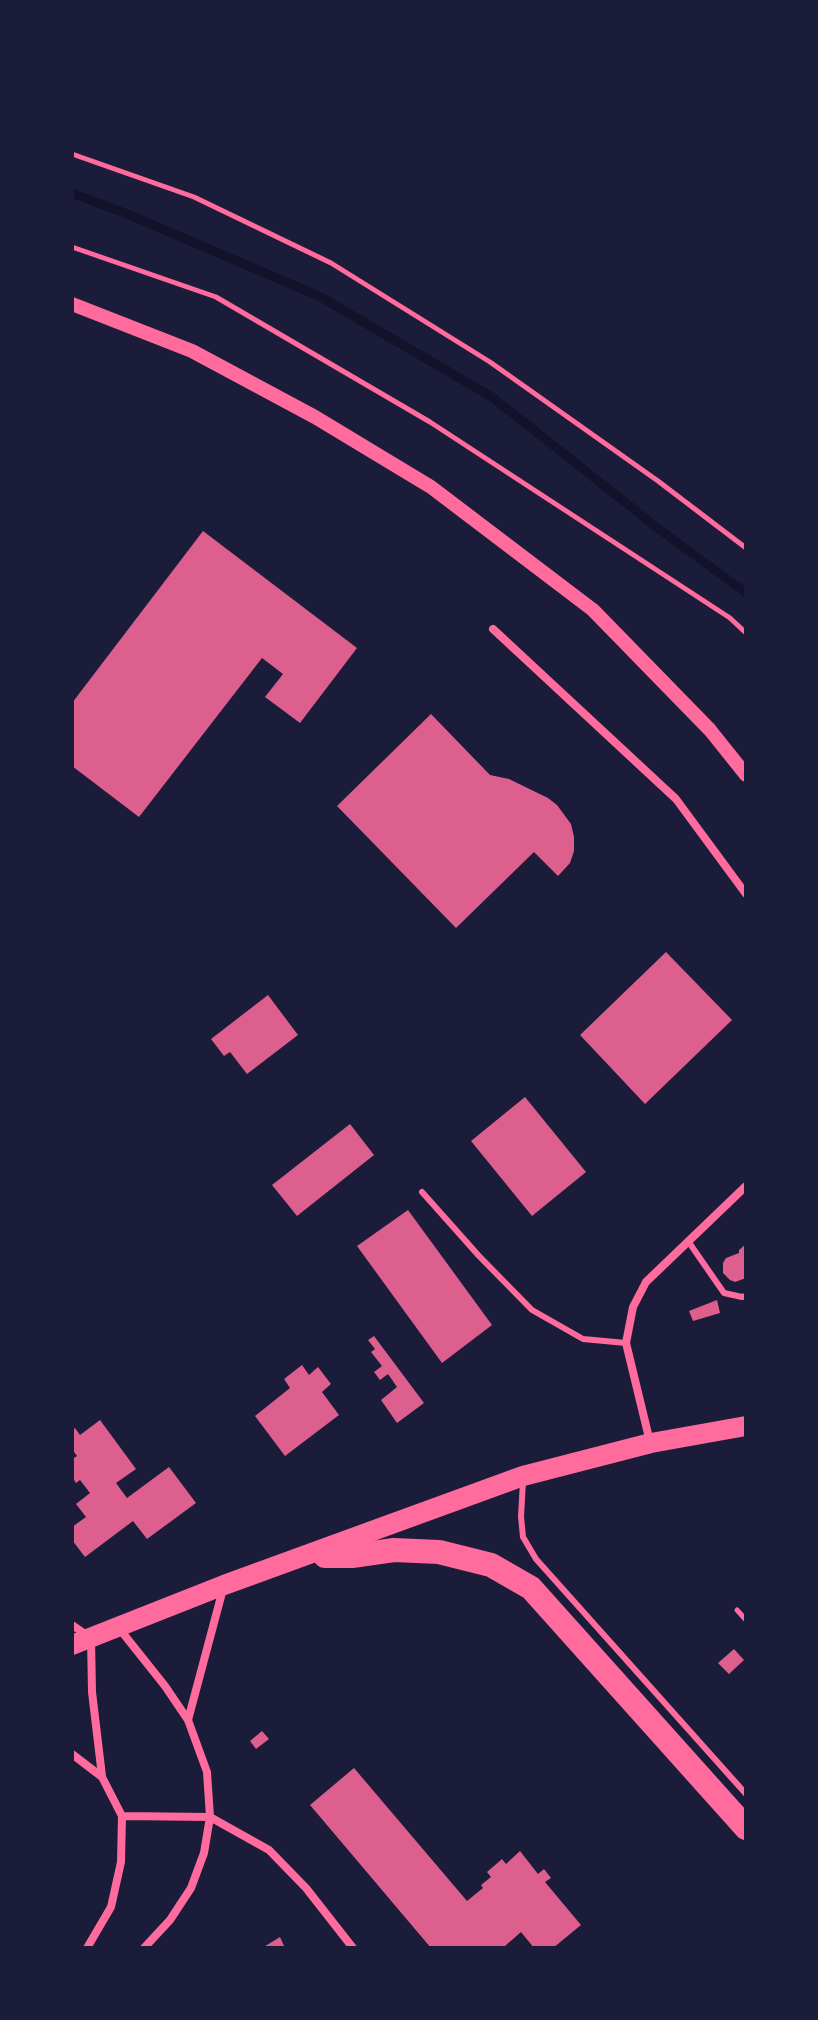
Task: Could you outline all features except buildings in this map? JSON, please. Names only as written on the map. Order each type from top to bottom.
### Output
[{"type":"highway","points":[[329,1550],[352,1556],[394,1550],[439,1552],[491,1565],[531,1588],[746,1828]]},
{"type":"main road","points":[[81,1641],[224,1585],[294,1559],[329,1550],[523,1476],[651,1443],[746,1426]]},
{"type":"street","points":[[72,304],[192,351],[315,417],[431,487],[593,610],[710,730],[746,775]]},
{"type":"street","points":[[493,629],[676,799],[746,894]]},
{"type":"street","points":[[651,1443],[626,1343],[633,1307],[646,1282],[746,1186]]},
{"type":"street","points":[[188,1720],[224,1585]]},
{"type":"street","points":[[72,1625],[81,1641],[92,1692],[102,1777],[122,1816],[121,1862],[111,1907],[87,1948]]},
{"type":"street","points":[[118,1627],[188,1720],[207,1772],[210,1817],[204,1853],[191,1888],[170,1920],[144,1948]]},
{"type":"street","points":[[72,1754],[102,1777]]},
{"type":"street","points":[[122,1816],[210,1817],[269,1850],[306,1888],[353,1948]]},
{"type":"lane","points":[[422,1192],[532,1310],[583,1339],[626,1343]]},
{"type":"lane","points":[[688,1241],[724,1293],[746,1296]]},
{"type":"lane","points":[[523,1476],[523,1537],[536,1559],[746,1794]]},
{"type":"path","points":[[72,154],[194,197],[331,263],[490,362],[658,481],[746,548]]},
{"type":"path","points":[[72,247],[216,297],[430,422],[730,618],[746,633]]},
{"type":"path","points":[[737,1610],[746,1620]]},
{"type":"waterway","points":[[72,193],[319,296],[492,397],[659,529],[746,593]]}]
